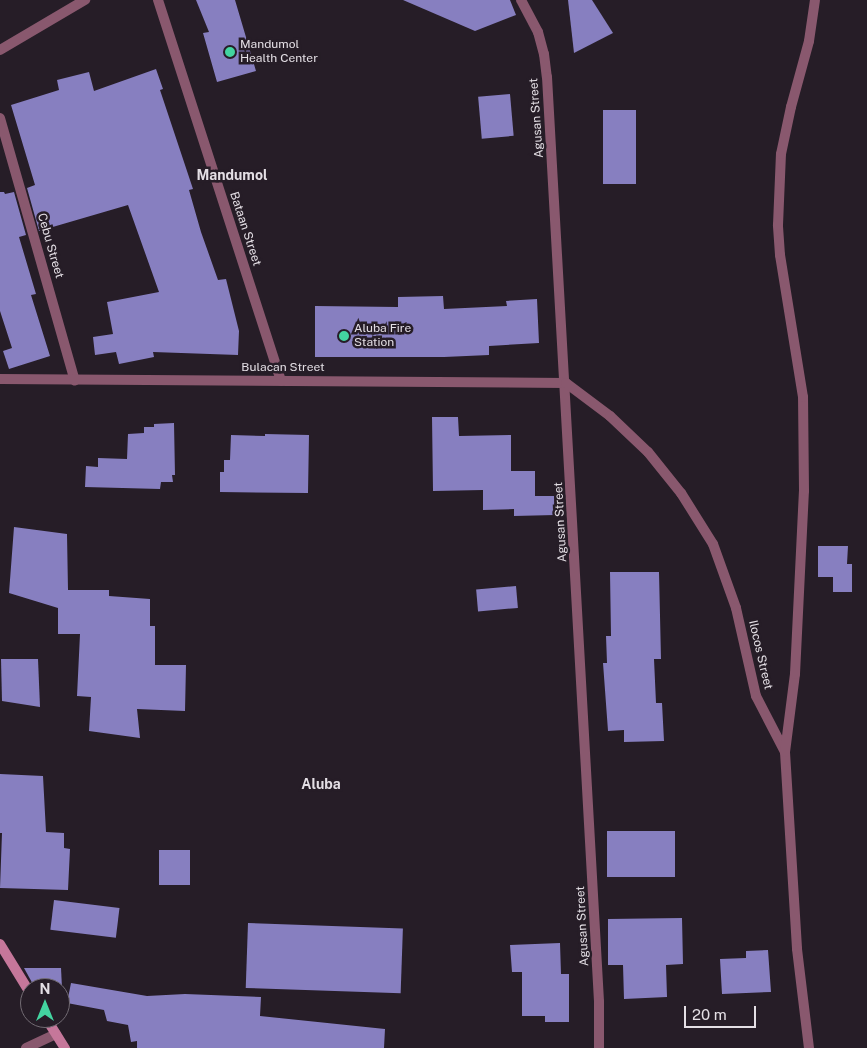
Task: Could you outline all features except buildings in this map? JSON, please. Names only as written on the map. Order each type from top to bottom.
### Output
[{"type":"main road","points":[[0,944],[21,978]]},
{"type":"main road","points":[[52,1028],[65,1048]]},
{"type":"street","points":[[0,50],[85,0]]},
{"type":"street","name":"Bataan Street","points":[[158,0],[281,381]]},
{"type":"street","name":"Agusan Street","points":[[521,0],[538,32],[548,77],[599,1002],[599,1048]]},
{"type":"street","points":[[785,752],[796,674],[804,491],[803,406],[780,255],[778,225],[782,154],[791,107],[809,42],[815,0]]},
{"type":"street","name":"Cebu Street","points":[[0,118],[76,381]]},
{"type":"street","name":"Bulacan Street","points":[[0,379],[566,383]]},
{"type":"street","name":"Ilocos Street","points":[[566,383],[610,416],[648,452],[681,493],[712,544],[736,608],[756,696],[785,752],[797,949],[809,1048]]},
{"type":"street","points":[[26,1048],[56,1034]]},
{"type":"place","name":"Mandumol Health Center","points":[[230,52]]},
{"type":"place","name":"Aluba Fire Station","points":[[344,336]]},
{"type":"district","name":"Mandumol","points":[[232,175]]},
{"type":"district","name":"Aluba","points":[[321,784]]}]
